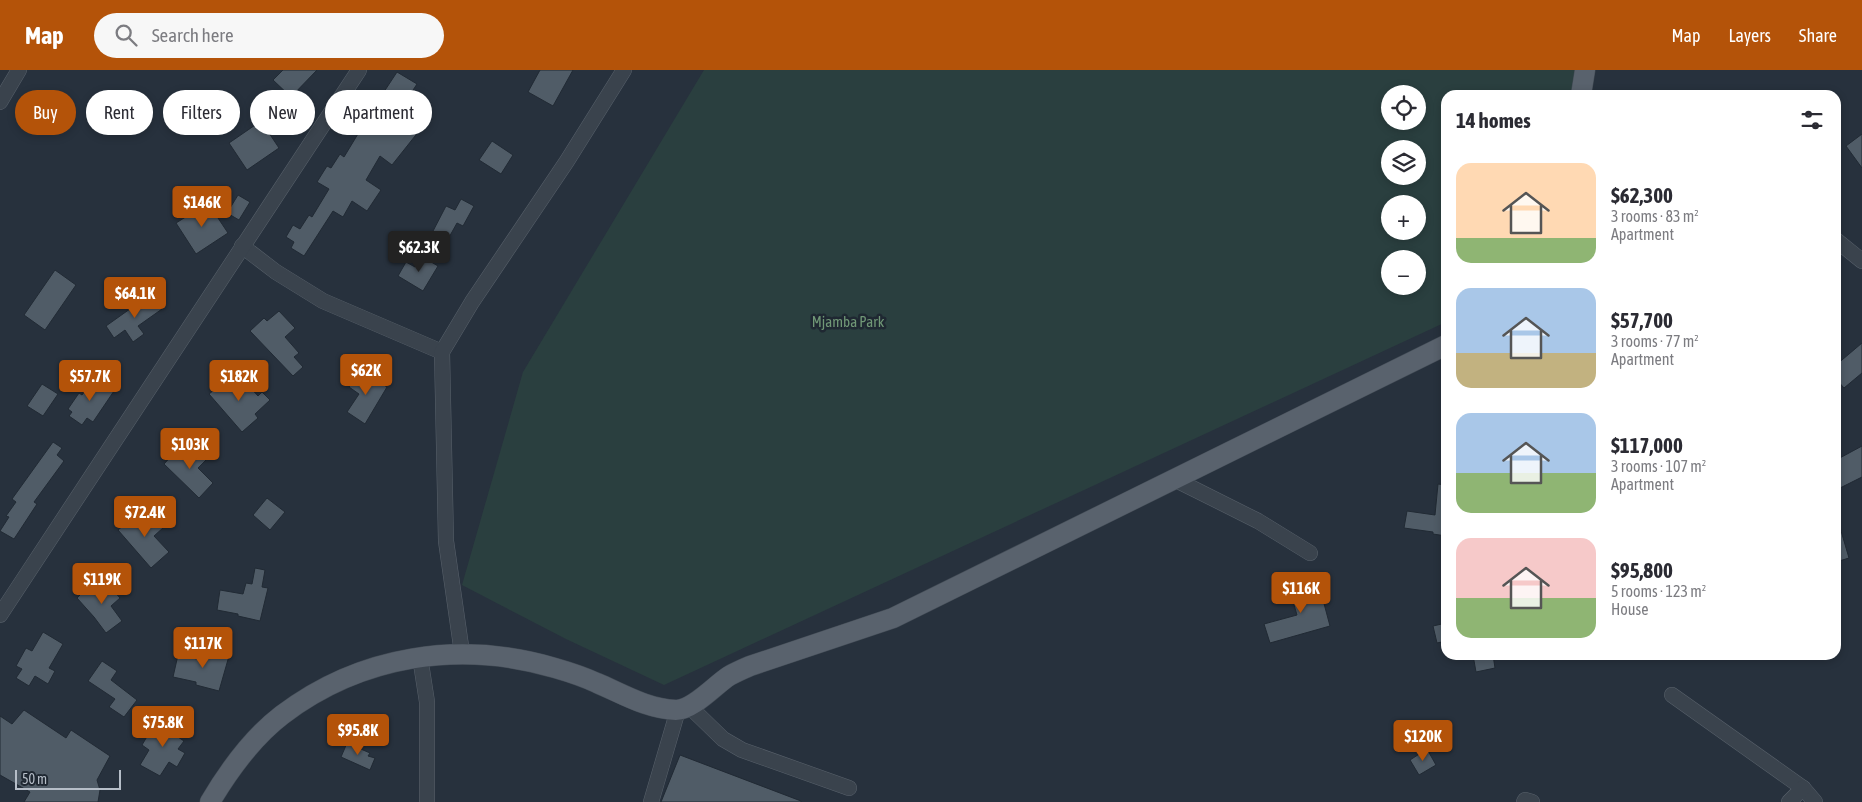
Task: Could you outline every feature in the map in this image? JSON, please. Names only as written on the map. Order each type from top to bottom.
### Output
[{"type":"main road","points":[[1582,90],[1585,70]]},
{"type":"main road","points":[[210,802],[226,776],[243,754],[281,716],[331,685],[355,674],[390,662],[462,653],[497,655],[556,668],[596,682],[631,699],[652,706],[683,708],[730,676],[750,666],[893,618],[1441,347]]},
{"type":"street","points":[[0,102],[19,70]]},
{"type":"street","points":[[0,615],[359,70]]},
{"type":"street","points":[[462,653],[446,541],[442,352],[472,302],[567,161],[624,70]]},
{"type":"street","points":[[1841,244],[1862,261]]},
{"type":"street","points":[[242,246],[276,272],[323,301],[442,352]]},
{"type":"street","points":[[1174,479],[1258,521],[1310,553]]},
{"type":"street","points":[[420,657],[427,702],[427,802]]},
{"type":"street","points":[[1672,695],[1803,788],[1815,802]]},
{"type":"street","points":[[651,802],[683,708],[723,739],[742,750],[849,788]]},
{"type":"street","points":[[1789,802],[1803,788]]},
{"type":"street","points":[[1524,802],[1525,800],[1532,802]]},
{"type":"green space","name":"Mjamba Park","points":[[704,70],[1575,70],[1572,90],[1441,90],[1441,324],[664,685],[566,639],[462,585],[523,372]]},
{"type":"building","points":[[283,70],[317,70],[298,90],[284,90],[273,80]]},
{"type":"building","points":[[540,70],[573,70],[553,106],[528,92]]},
{"type":"building","points":[[397,72],[417,84],[413,90],[385,90]]},
{"type":"building","points":[[250,129],[250,135],[270,135],[279,148],[247,170],[229,143]]},
{"type":"building","points":[[1862,134],[1862,168],[1846,146]]},
{"type":"building","points":[[357,135],[416,135],[392,165],[380,156],[366,180],[381,190],[367,211],[352,201],[343,217],[333,211],[304,256],[291,248],[294,242],[286,237],[293,225],[300,229],[309,215],[312,217],[329,189],[317,182],[327,166],[331,168],[340,154],[344,157]]},
{"type":"building","points":[[492,141],[513,155],[501,174],[479,160]]},
{"type":"building","points":[[238,195],[250,202],[239,220],[227,213]]},
{"type":"building","points":[[461,199],[474,206],[463,226],[457,223],[447,241],[432,233],[446,206],[455,210]]},
{"type":"building","points":[[208,203],[228,233],[196,254],[176,223]]},
{"type":"building","points":[[421,256],[438,266],[423,291],[398,276],[406,262],[415,267]]},
{"type":"building","points":[[55,270],[76,285],[45,330],[24,315]]},
{"type":"building","points":[[151,294],[162,309],[138,326],[144,334],[133,342],[125,330],[114,338],[106,326]]},
{"type":"building","points":[[279,311],[295,328],[285,337],[299,353],[294,357],[303,367],[293,376],[250,331],[264,318],[267,321]]},
{"type":"building","points":[[1862,343],[1862,373],[1844,388],[1841,385],[1841,361]]},
{"type":"building","points":[[360,370],[387,387],[365,424],[347,412],[359,394],[349,387]]},
{"type":"building","points":[[238,374],[258,396],[262,392],[270,400],[255,414],[258,418],[242,432],[209,394],[224,382],[226,385]]},
{"type":"building","points":[[95,377],[114,391],[93,422],[87,418],[82,425],[69,416],[72,412],[68,409],[79,393],[82,395]]},
{"type":"building","points":[[42,384],[58,394],[43,416],[27,406]]},
{"type":"building","points":[[53,442],[62,448],[57,455],[64,461],[34,502],[37,504],[14,539],[0,531],[9,517],[6,516],[16,502],[12,499]]},
{"type":"building","points":[[192,444],[207,459],[198,468],[213,483],[199,498],[164,464],[176,451],[181,455]]},
{"type":"building","points":[[1862,446],[1862,477],[1841,488],[1841,457]]},
{"type":"building","points":[[1438,484],[1441,484],[1441,535],[1433,534],[1433,532],[1404,528],[1407,511],[1435,515]]},
{"type":"building","points":[[267,498],[285,512],[270,530],[253,515]]},
{"type":"building","points":[[150,510],[164,527],[154,536],[169,552],[151,568],[118,530],[131,519],[135,524]]},
{"type":"building","points":[[1841,531],[1849,558],[1841,560]]},
{"type":"building","points":[[255,568],[265,570],[262,587],[268,588],[260,621],[217,610],[220,590],[243,594],[246,583],[252,584]]},
{"type":"building","points":[[103,579],[120,598],[111,606],[122,621],[106,633],[77,598],[88,587],[91,590]]},
{"type":"building","points":[[1318,581],[1330,626],[1270,643],[1264,624],[1297,615],[1289,588]]},
{"type":"building","points":[[1441,624],[1441,642],[1437,643],[1433,626]]},
{"type":"building","points":[[43,632],[63,644],[49,668],[55,671],[48,684],[35,676],[29,686],[16,678],[22,669],[16,666],[26,648],[32,651]]},
{"type":"building","points":[[205,649],[229,656],[219,691],[196,685],[196,682],[173,677],[178,655],[202,660]]},
{"type":"building","points":[[1474,660],[1494,660],[1495,668],[1476,672]]},
{"type":"building","points":[[102,661],[117,671],[111,680],[137,700],[124,717],[109,707],[115,699],[88,681]]},
{"type":"building","points":[[24,710],[66,738],[71,730],[110,756],[97,780],[100,790],[98,802],[24,802],[30,792],[0,775],[0,716],[12,724]]},
{"type":"building","points":[[169,717],[184,726],[178,737],[184,741],[178,749],[185,753],[177,767],[169,762],[160,776],[140,765],[149,750],[142,745],[152,728],[160,733]]},
{"type":"building","points":[[347,743],[370,753],[368,756],[375,758],[370,770],[341,757]]},
{"type":"building","points":[[1427,749],[1436,765],[1419,775],[1410,760]]},
{"type":"building","points":[[680,755],[801,801],[801,802],[661,802]]}]
